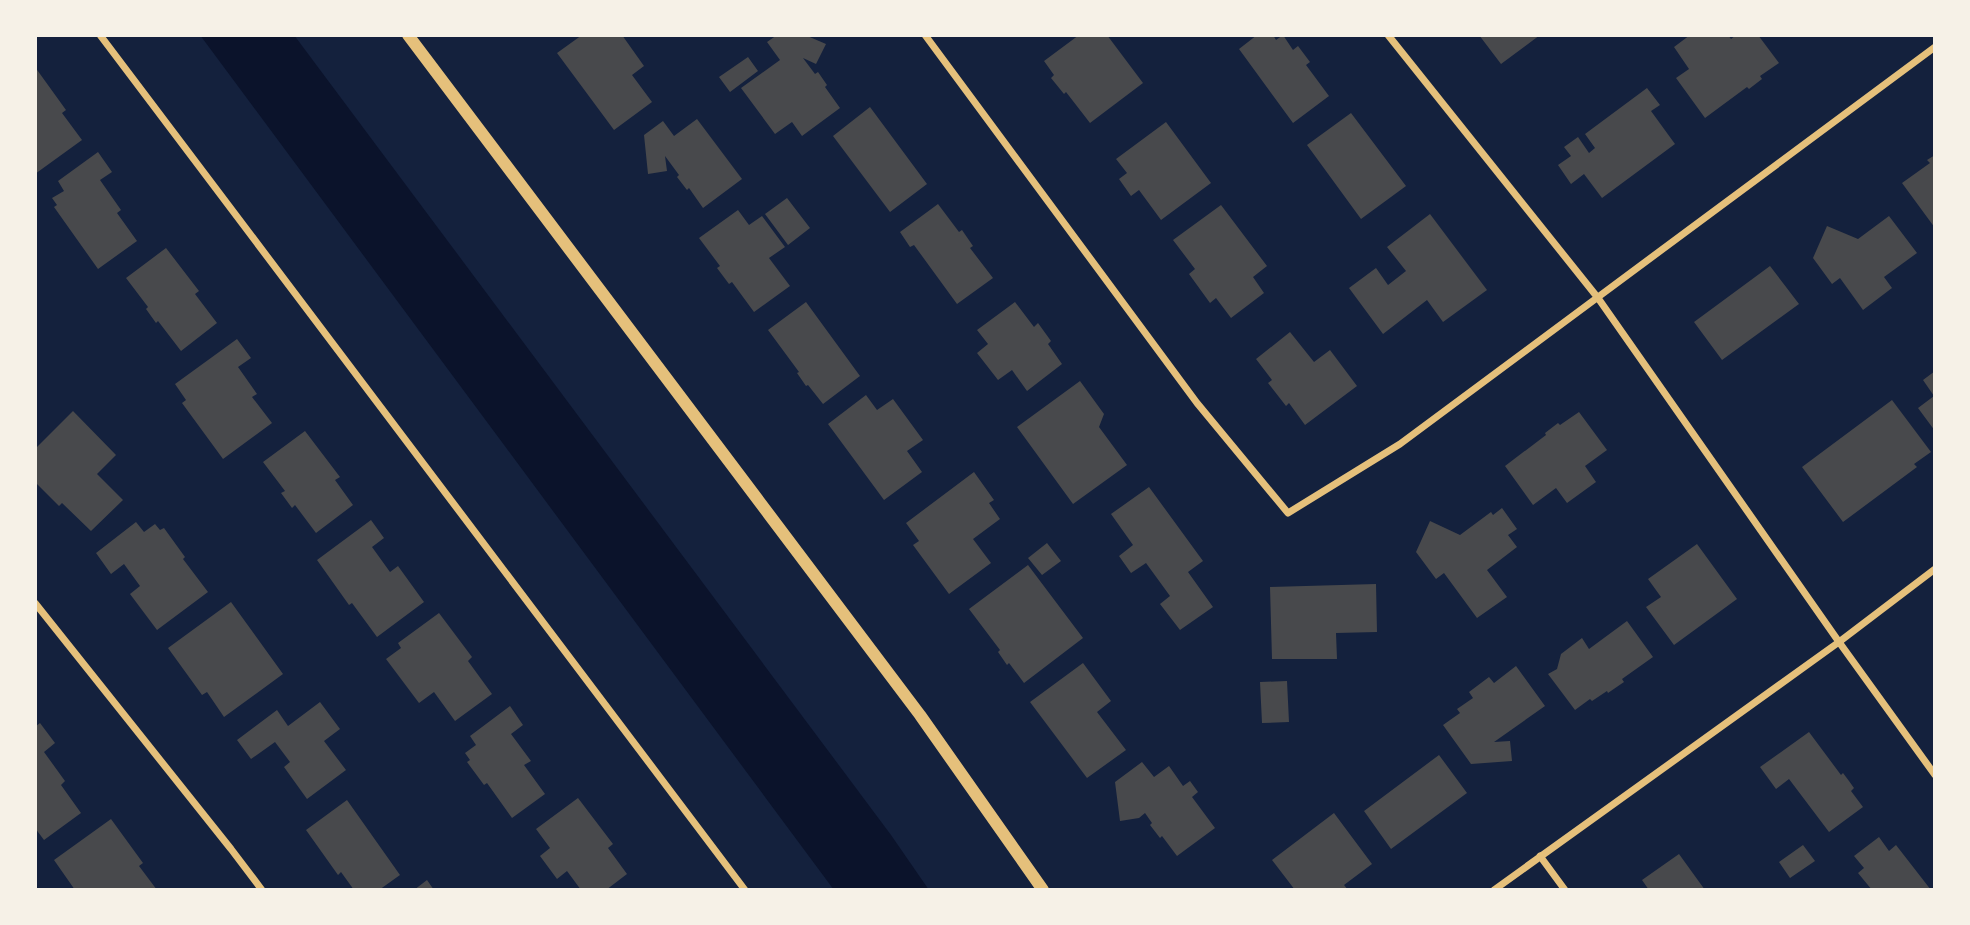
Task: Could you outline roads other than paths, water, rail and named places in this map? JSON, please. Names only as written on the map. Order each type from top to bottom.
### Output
[{"type":"street","points":[[100,35],[745,890]]},
{"type":"street","points":[[408,35],[920,715],[1043,890]]},
{"type":"street","points":[[925,35],[1197,403],[1289,513],[1400,444],[1935,47]]},
{"type":"street","points":[[1388,35],[1598,298],[1935,775]]},
{"type":"street","points":[[1494,890],[1839,642],[1935,569]]},
{"type":"street","points":[[35,603],[262,890]]},
{"type":"street","points":[[1540,856],[1565,890]]},
{"type":"water","points":[[200,35],[294,35],[891,835],[929,890],[834,890]]}]
